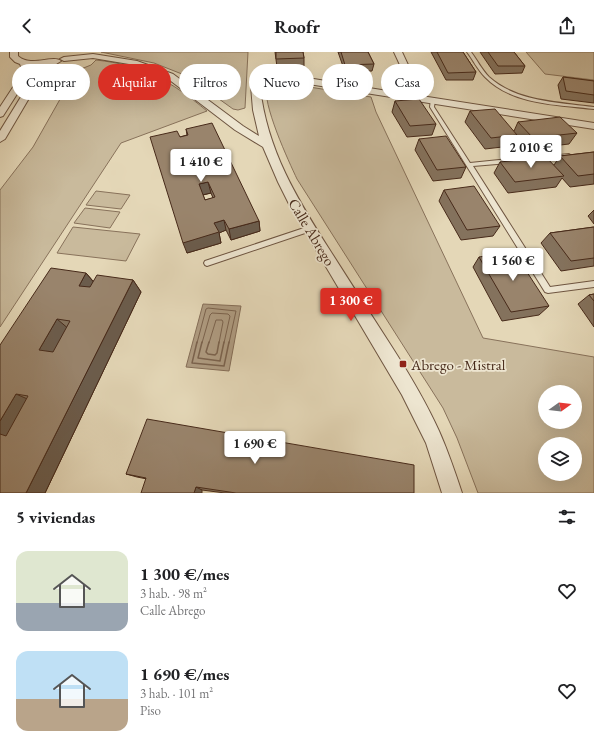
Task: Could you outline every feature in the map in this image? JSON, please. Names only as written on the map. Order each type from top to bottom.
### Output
[{"type":"street","points":[[14,52],[14,57],[24,63],[36,64],[91,54],[136,63],[170,76],[239,128],[267,146]]},
{"type":"street","points":[[0,139],[42,69],[76,52]]},
{"type":"street","points":[[398,52],[404,64]]},
{"type":"street","points":[[0,114],[27,72],[24,63]]},
{"type":"street","name":"Calle Abrego","points":[[381,92],[291,78],[274,77],[265,79],[255,86],[256,100],[267,146],[284,183],[309,229],[397,373],[429,430],[452,493]]},
{"type":"street","points":[[433,100],[594,126]]},
{"type":"lane","points":[[469,52],[487,77],[504,91],[525,98],[594,108]]},
{"type":"lane","points":[[433,100],[432,107],[548,290],[594,284]]},
{"type":"lane","points":[[530,160],[576,155]]},
{"type":"lane","points":[[469,165],[515,161]]},
{"type":"lane","points":[[207,263],[309,229]]},
{"type":"shaded area","points":[[101,52],[248,52],[245,108],[238,110],[233,109],[220,100],[241,100],[241,64],[179,64],[179,73],[171,70],[171,64],[154,63]]},
{"type":"shaded area","points":[[526,52],[594,52],[594,80],[545,74]]},
{"type":"shaded area","points":[[96,60],[120,64],[98,64],[98,100],[171,100],[171,85],[179,90],[179,100],[194,100],[207,111],[121,143],[0,327],[0,190],[33,147],[60,100],[90,100],[91,65]]},
{"type":"shaded area","points":[[314,88],[322,89],[322,100],[372,100],[376,112],[483,338],[594,357],[594,493],[478,493],[457,438],[443,408],[297,179],[282,146],[267,100],[314,100]]},
{"type":"shaded area","points":[[96,191],[130,195],[121,209],[86,205]]},
{"type":"shaded area","points":[[85,208],[120,212],[110,228],[74,223]]},
{"type":"shaded area","points":[[73,227],[140,234],[126,261],[57,253]]},
{"type":"water","points":[[203,304],[241,306],[229,371],[186,367]]},
{"type":"building","points":[[276,52],[303,52],[304,58],[276,59]]},
{"type":"building","points":[[341,52],[368,52],[374,64],[373,64],[345,64]]},
{"type":"building","points":[[437,52],[463,52],[476,72],[448,73]]},
{"type":"building","points":[[488,52],[514,52],[525,66],[498,66]]},
{"type":"building","points":[[563,77],[594,81],[594,95],[566,91]]},
{"type":"building","points":[[420,100],[436,124],[410,126],[395,101]]},
{"type":"building","points":[[495,109],[517,135],[491,138],[470,111]]},
{"type":"building","points":[[560,117],[577,133],[533,138],[518,122]]},
{"type":"building","points":[[212,123],[259,221],[229,229],[224,220],[214,223],[219,232],[183,243],[150,137],[177,131],[180,137],[188,135],[186,129]],"holes":[[[194,150],[200,164],[190,166],[185,153]],[[208,182],[215,197],[205,200],[199,184]]]},
{"type":"building","points":[[446,136],[466,167],[437,170],[419,139]]},
{"type":"building","points":[[594,152],[594,174],[578,176],[560,156]]},
{"type":"building","points":[[546,157],[564,176],[515,182],[500,162]]},
{"type":"building","points":[[474,186],[500,226],[467,230],[444,190]]},
{"type":"building","points":[[594,227],[594,258],[571,261],[550,233]]},
{"type":"building","points":[[514,252],[549,306],[511,312],[479,257]]},
{"type":"building","points":[[51,268],[86,273],[79,286],[90,287],[97,275],[133,280],[26,493],[0,493],[0,434],[6,436],[28,396],[16,394],[0,421],[0,345]],"holes":[[[57,319],[70,321],[53,352],[39,350]]]},
{"type":"building","points":[[594,294],[594,301],[589,295]]},
{"type":"building","points":[[147,419],[414,465],[414,493],[236,493],[196,487],[194,493],[141,493],[146,478],[126,474]]},
{"type":"place","name":"Abrego - Mistral","points":[[403,364]]}]
